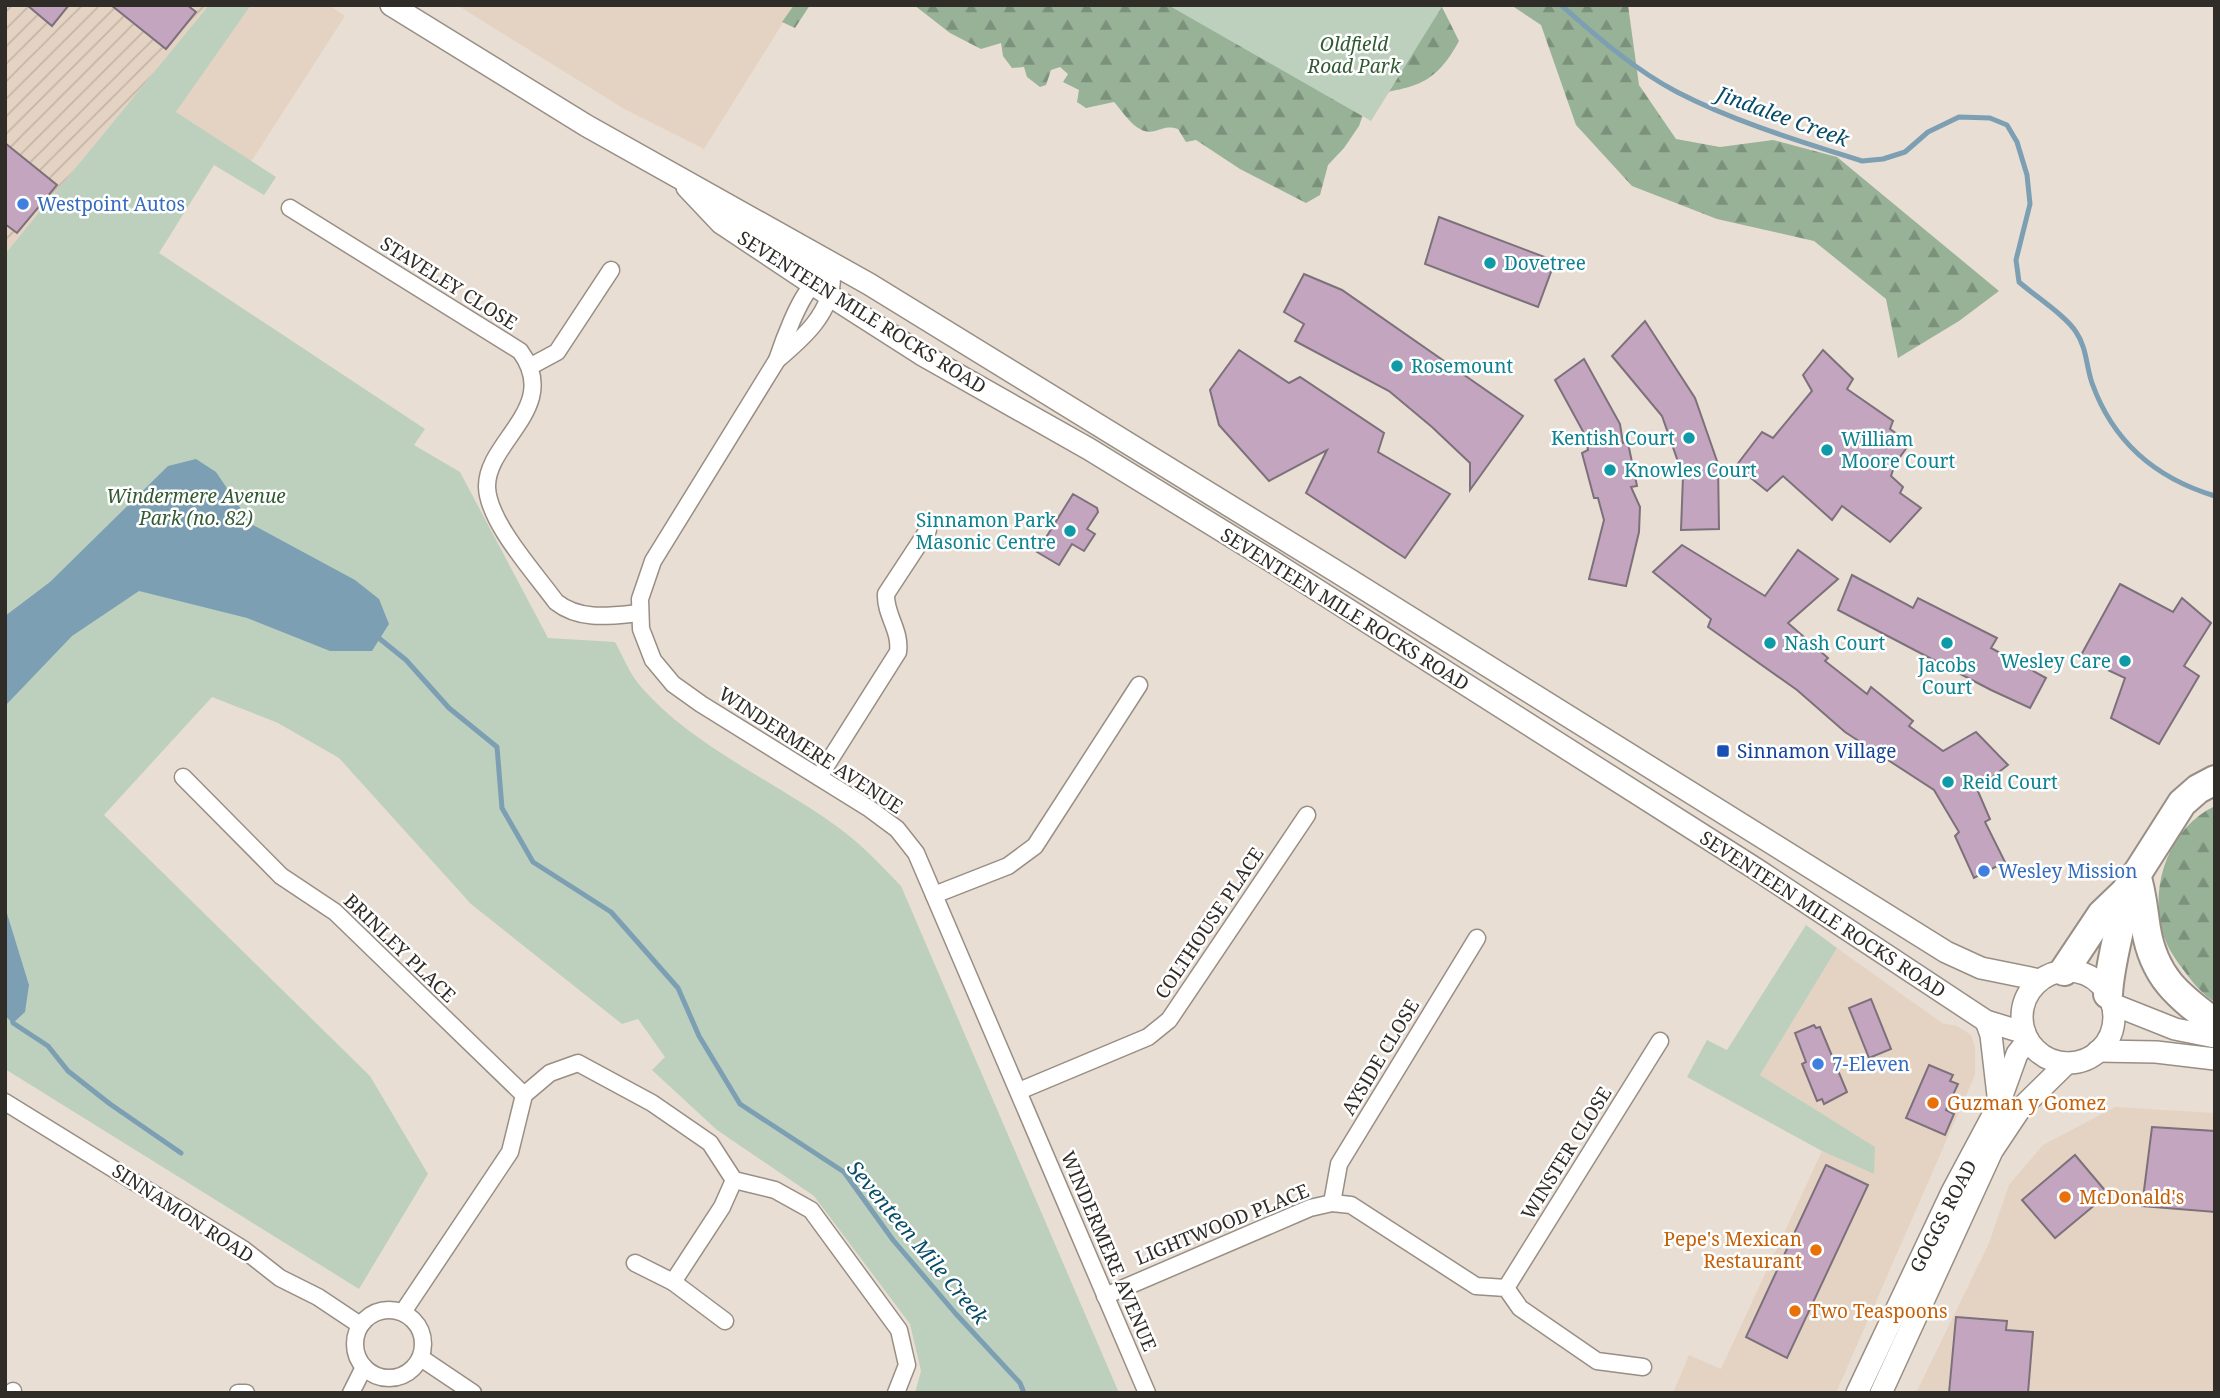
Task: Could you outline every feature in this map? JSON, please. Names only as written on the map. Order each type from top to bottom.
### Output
[{"type":"highway","points":[[2052,975],[2131,883],[2182,803],[2198,789],[2215,780]]},
{"type":"highway","points":[[2110,999],[2112,955],[2131,883]]},
{"type":"highway","points":[[2131,883],[2143,895],[2150,949],[2157,967],[2180,997],[2215,1023]]},
{"type":"main road","name":"SEVENTEEN MILE ROCKS ROAD","points":[[391,5],[587,126],[733,206],[921,354],[1089,449],[1273,562],[1756,869],[1986,1021],[2026,1037]]},
{"type":"main road","name":"SEVENTEEN MILE ROCKS ROAD","points":[[674,173],[721,223],[829,281],[1335,570],[1946,951],[1981,968],[2052,975]]},
{"type":"main road","points":[[2110,999],[2112,1030],[2098,1051],[2088,1058],[2067,1063],[2051,1060],[2038,1052],[2026,1037],[2021,1019],[2023,1004],[2052,975],[2089,976],[2110,999],[2175,1029],[2215,1037]]},
{"type":"main road","points":[[1986,1021],[1991,1035],[1999,1104]]},
{"type":"main road","name":"GOGGS ROAD","points":[[1857,1393],[1952,1192],[1999,1104],[2026,1037]]},
{"type":"main road","points":[[2098,1051],[2156,1052],[2215,1059]]},
{"type":"main road","name":"GOGGS ROAD","points":[[1881,1393],[1992,1151],[2020,1109],[2067,1063]]},
{"type":"street","name":"STAVELEY CLOSE","points":[[290,208],[520,351],[531,366]]},
{"type":"street","points":[[611,270],[557,352],[531,366],[530,403],[492,467],[487,486],[494,513],[556,602],[564,608],[585,615],[639,613]]},
{"type":"street","name":"WINDERMERE AVENUE","points":[[829,281],[804,338],[777,360],[653,561],[642,588],[639,613],[645,644],[673,684],[701,705],[819,777],[897,829],[916,853],[1147,1393]]},
{"type":"street","points":[[819,777],[898,652],[900,637],[886,605],[886,594],[928,530]]},
{"type":"street","points":[[934,895],[1008,866],[1035,846],[1139,685]]},
{"type":"street","name":"BRINLEY PLACE","points":[[183,777],[281,876],[335,912],[524,1095]]},
{"type":"street","name":"COLTHOUSE PLACE","points":[[1018,1091],[1148,1037],[1170,1020],[1307,814]]},
{"type":"street","name":"AYSIDE CLOSE","points":[[1332,1203],[1339,1164],[1477,938]]},
{"type":"street","name":"WINSTER CLOSE","points":[[1506,1288],[1660,1041]]},
{"type":"street","points":[[403,1312],[510,1152],[524,1095],[550,1073],[579,1063],[652,1103],[710,1143],[734,1180],[775,1191],[811,1210],[899,1329],[906,1365],[896,1393]]},
{"type":"street","name":"SINNAMON ROAD","points":[[5,1102],[243,1249],[280,1278],[318,1297],[360,1325]]},
{"type":"street","points":[[673,1282],[722,1207],[734,1180]]},
{"type":"street","name":"LIGHTWOOD PLACE","points":[[1105,1296],[1310,1208],[1332,1203],[1351,1205],[1476,1286],[1506,1288]]},
{"type":"street","points":[[635,1263],[673,1282],[724,1321]]},
{"type":"street","points":[[1506,1288],[1520,1308],[1597,1361],[1643,1367]]},
{"type":"street","points":[[379,1311],[403,1312],[419,1326],[424,1347],[421,1358],[406,1374],[395,1378],[373,1374],[364,1367],[355,1346],[360,1325],[379,1311]]},
{"type":"street","points":[[421,1358],[473,1393]]},
{"type":"street","points":[[351,1393],[364,1367]]},
{"type":"street","points":[[238,1393],[246,1393]]},
{"type":"shaded area","points":[[5,5],[209,5],[5,254]]},
{"type":"shaded area","points":[[251,5],[329,5],[345,16],[251,162],[176,112]]},
{"type":"shaded area","points":[[457,5],[794,5],[704,149],[626,110]]},
{"type":"shaded area","points":[[1837,948],[1942,1023],[1957,1026],[1971,1035],[1975,1046],[1975,1075],[1836,1393],[1673,1393],[1689,1355],[1721,1369],[1822,1151],[1874,1174],[1874,1147],[1760,1075]]},
{"type":"shaded area","points":[[2115,1107],[2215,1113],[2215,1393],[1916,1393],[1989,1243],[2009,1185],[2043,1145]]},
{"type":"green space","name":"Windermere Avenue Park (no. 82)","points":[[209,5],[251,5],[176,112],[276,177],[264,195],[214,165],[159,253],[425,429],[414,445],[460,472],[548,638],[615,642],[638,683],[663,709],[736,763],[839,828],[901,886],[1119,1393],[915,1393],[921,1371],[910,1324],[814,1196],[717,1130],[652,1070],[665,1057],[638,1019],[622,1024],[471,904],[339,758],[278,723],[212,697],[104,815],[370,1076],[428,1174],[359,1289],[5,1069],[5,254]]},
{"type":"green space","points":[[794,5],[810,5],[795,28],[782,22]]},
{"type":"green space","points":[[914,5],[1441,5],[1459,41],[1441,67],[1423,82],[1370,95],[1359,126],[1328,165],[1320,195],[1306,203],[1240,169],[1196,140],[1186,142],[1178,129],[1149,132],[1143,130],[1132,123],[1114,102],[1086,108],[1077,102],[1079,90],[1063,82],[1068,74],[1060,67],[1051,70],[1046,85],[1040,87],[1027,77],[1024,67],[1012,68],[1003,56],[1001,43],[981,49],[950,33]]},
{"type":"green space","name":"Oldfield Road Park","points":[[1168,5],[1443,5],[1371,121]]},
{"type":"green space","points":[[1511,5],[1628,5],[1639,85],[1676,139],[1720,147],[1773,140],[1837,157],[1999,291],[1959,321],[1898,358],[1886,299],[1814,241],[1717,219],[1632,186],[1576,125],[1541,25]]},
{"type":"green space","points":[[2215,806],[2215,1002],[2195,984],[2168,947],[2162,930],[2159,894],[2167,858],[2175,842],[2199,815]]},
{"type":"green space","points":[[1806,925],[1837,948],[1760,1075],[1875,1147],[1874,1174],[1822,1151],[1687,1077],[1707,1040],[1727,1050]]},
{"type":"water","points":[[196,459],[216,472],[251,524],[355,580],[379,599],[389,624],[372,651],[330,651],[247,618],[139,591],[72,636],[5,706],[5,616],[50,582],[168,466]]},
{"type":"water","points":[[5,907],[29,985],[25,1012],[13,1023],[5,1016]]},
{"type":"building","points":[[27,5],[69,5],[52,26]]},
{"type":"building","points":[[111,5],[187,5],[196,12],[166,49]]},
{"type":"building","name":"Westpoint Autos","points":[[5,143],[57,185],[17,233],[5,224]]},
{"type":"building","name":"Dovetree","points":[[1439,217],[1555,261],[1538,307],[1425,264]]},
{"type":"building","name":"Rosemount","points":[[1304,274],[1342,290],[1523,416],[1470,490],[1470,463],[1432,427],[1389,391],[1295,341],[1304,324],[1284,312]]},
{"type":"building","name":"Kentish Court","points":[[1645,321],[1695,398],[1718,464],[1719,529],[1681,530],[1683,476],[1662,416],[1612,356]]},
{"type":"building","points":[[1239,350],[1289,383],[1300,377],[1384,433],[1378,452],[1450,494],[1405,558],[1306,493],[1327,450],[1269,481],[1219,425],[1210,390]]},
{"type":"building","name":"William Moore Court","points":[[1823,350],[1853,379],[1847,389],[1893,421],[1890,429],[1910,443],[1895,464],[1891,476],[1903,487],[1900,493],[1921,508],[1890,542],[1842,506],[1832,520],[1783,476],[1767,491],[1736,466],[1762,432],[1773,438],[1812,391],[1803,375]]},
{"type":"building","name":"Knowles Court","points":[[1584,359],[1620,424],[1623,443],[1628,443],[1637,486],[1631,487],[1640,507],[1639,532],[1626,586],[1589,579],[1604,520],[1598,498],[1594,498],[1582,453],[1588,450],[1585,435],[1555,380]]},
{"type":"building","name":"Sinnamon Park Masonic Centre","points":[[1073,494],[1097,508],[1098,512],[1087,529],[1095,534],[1084,551],[1072,544],[1059,565],[1037,552]]},
{"type":"building","points":[[1682,545],[1765,596],[1798,550],[1838,579],[1788,623],[1828,658],[1825,661],[1867,694],[1871,687],[1913,721],[1909,726],[1943,751],[1976,732],[2008,765],[1977,789],[1990,819],[1985,822],[2005,862],[1974,878],[1955,836],[1959,832],[1934,790],[1845,732],[1797,690],[1708,627],[1711,619],[1653,572]]},
{"type":"building","name":"Jacobs Court","points":[[1852,575],[1913,608],[1918,598],[1997,638],[1991,648],[2046,678],[2030,708],[1838,610]]},
{"type":"building","name":"Wesley Care","points":[[2120,584],[2173,612],[2182,598],[2211,623],[2184,666],[2199,676],[2159,744],[2111,718],[2125,678],[2080,657]]},
{"type":"building","points":[[1871,999],[1891,1049],[1869,1058],[1849,1008]]},
{"type":"building","name":"7-Eleven","points":[[1814,1025],[1816,1028],[1820,1027],[1847,1092],[1824,1104],[1822,1099],[1817,1101],[1802,1064],[1806,1062],[1795,1033]]},
{"type":"building","points":[[1929,1065],[1953,1075],[1950,1081],[1958,1084],[1946,1110],[1954,1114],[1945,1135],[1906,1118]]},
{"type":"building","points":[[2152,1127],[2215,1131],[2215,1212],[2142,1206]]},
{"type":"building","name":"McDonald's","points":[[2075,1155],[2108,1194],[2055,1238],[2022,1200]]},
{"type":"building","points":[[1826,1165],[1868,1185],[1787,1358],[1746,1337]]},
{"type":"building","points":[[1956,1317],[2007,1321],[2006,1330],[2033,1332],[2028,1393],[1949,1393]]},
{"type":"waterway","name":"Jindalee Creek","points":[[1561,5],[1631,63],[1677,92],[1744,122],[1862,161],[1883,159],[1905,152],[1928,132],[1959,117],[1990,118],[2007,125],[2017,142],[2027,175],[2030,204],[2016,260],[2019,282],[2058,313],[2076,332],[2101,404],[2124,440],[2155,468],[2173,479],[2215,496]]},
{"type":"waterway","name":"Seventeen Mile Creek","points":[[375,635],[406,660],[449,708],[497,747],[502,808],[533,862],[611,912],[678,988],[699,1036],[740,1104],[844,1172],[893,1240],[1020,1383],[1024,1393]]},
{"type":"waterway","points":[[12,1016],[13,1023],[48,1046],[68,1071],[181,1153]]},
{"type":"place","name":"Westpoint Autos","points":[[23,204]]},
{"type":"place","name":"Dovetree","points":[[1490,263]]},
{"type":"place","name":"Rosemount","points":[[1397,366]]},
{"type":"place","name":"Kentish Court","points":[[1689,438]]},
{"type":"place","name":"William Moore Court","points":[[1827,450]]},
{"type":"place","name":"Knowles Court","points":[[1610,470]]},
{"type":"place","name":"Sinnamon Park Masonic Centre","points":[[1070,531]]},
{"type":"place","name":"Nash Court","points":[[1770,643]]},
{"type":"place","name":"Jacobs Court","points":[[1947,643]]},
{"type":"place","name":"Wesley Care","points":[[2125,661]]},
{"type":"place","name":"Sinnamon Village","points":[[1723,751]]},
{"type":"place","name":"Reid Court","points":[[1948,782]]},
{"type":"place","name":"Wesley Mission","points":[[1984,871]]},
{"type":"place","name":"7-Eleven","points":[[1818,1064]]},
{"type":"place","name":"Guzman y Gomez","points":[[1933,1103]]},
{"type":"place","name":"McDonald's","points":[[2065,1197]]},
{"type":"place","name":"Pepe's Mexican Restaurant","points":[[1816,1250]]},
{"type":"place","name":"Two Teaspoons","points":[[1795,1311]]}]
